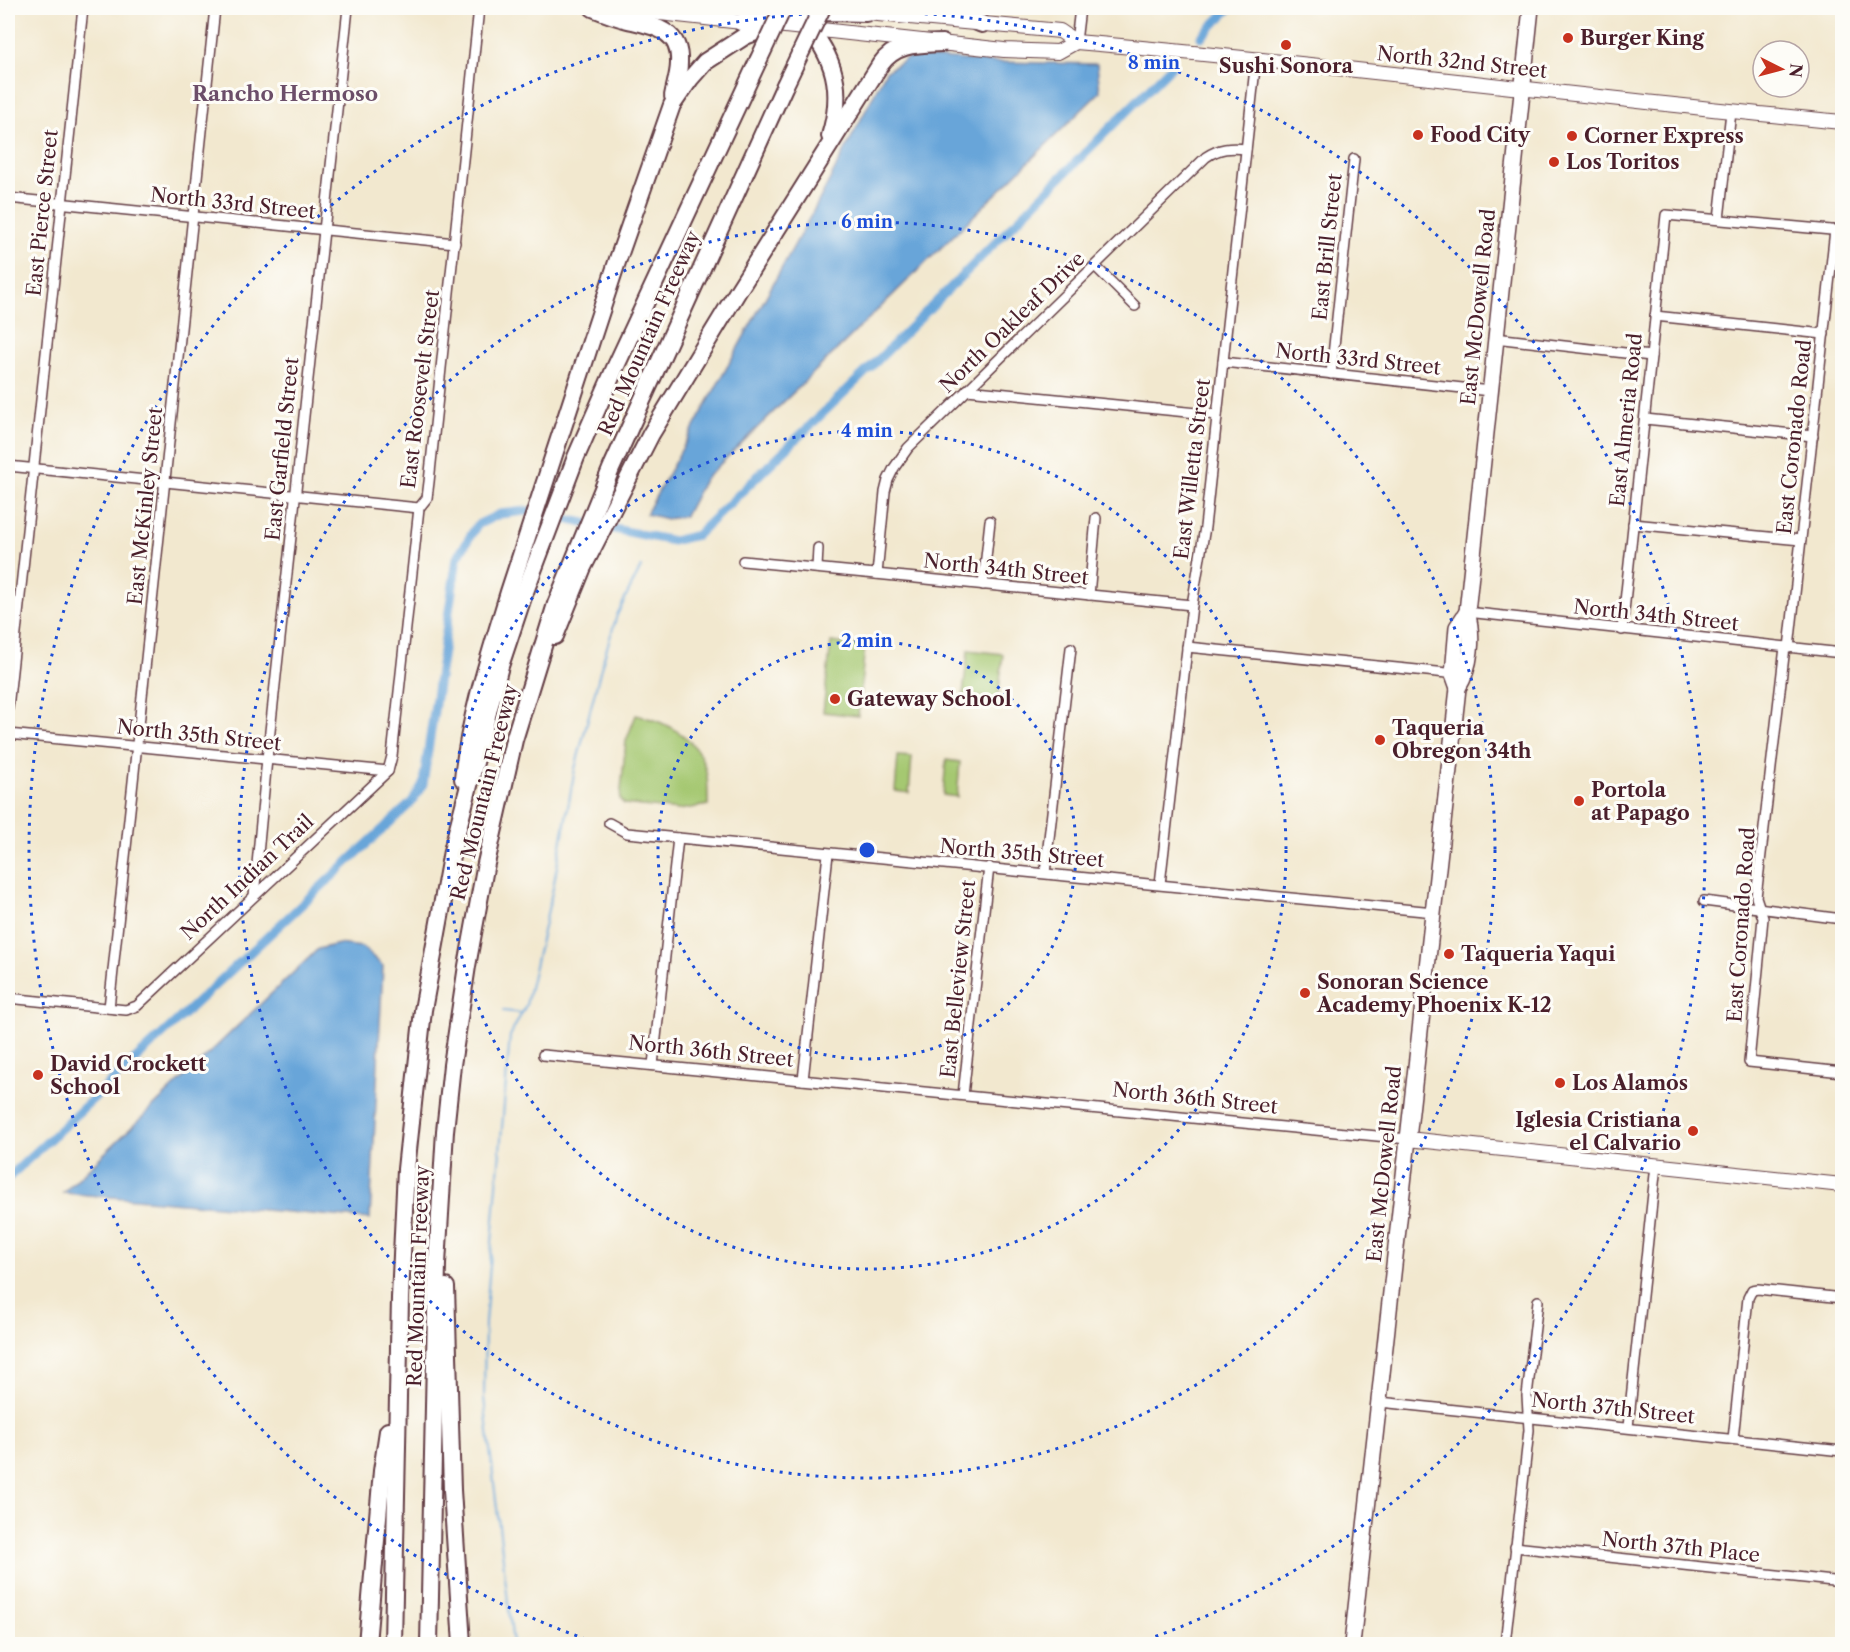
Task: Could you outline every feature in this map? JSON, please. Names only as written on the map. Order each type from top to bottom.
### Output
[{"type":"highway","points":[[529,556],[554,453],[646,174],[672,105],[680,65],[673,38],[654,26],[609,15],[593,8]]},
{"type":"highway","name":"Red Mountain Freeway","points":[[429,1644],[440,1196],[461,999],[500,802],[522,743],[611,469],[822,8]]},
{"type":"highway","points":[[935,8],[956,13],[982,24]]},
{"type":"highway","points":[[672,105],[705,62],[745,36],[799,13]]},
{"type":"highway","points":[[741,22],[799,13],[866,13]]},
{"type":"highway","points":[[799,13],[828,31]]},
{"type":"highway","points":[[799,13],[827,55],[834,71],[836,113],[822,156]]},
{"type":"highway","name":"Red Mountain Freeway","points":[[393,1644],[404,1201],[413,1095],[435,935],[459,822],[529,556],[758,61],[799,13]]},
{"type":"highway","points":[[578,566],[720,319],[886,57],[906,45],[942,43]]},
{"type":"highway","points":[[440,1196],[448,1305],[453,1510],[462,1644]]},
{"type":"highway","points":[[367,1644],[382,1471],[399,1362]]},
{"type":"main road","points":[[615,8],[771,25]]},
{"type":"main road","name":"North 32nd Street","points":[[822,8],[1060,31],[1076,42],[1172,50],[1731,112],[1842,122]]},
{"type":"main road","name":"East McDowell Road","points":[[1353,1644],[1459,679],[1458,627],[1467,612],[1531,8]]},
{"type":"main road","name":"North 32nd Street","points":[[828,31],[1004,50],[1058,52],[1076,42]]},
{"type":"main road","name":"North 36th Street","points":[[1408,1139],[1842,1185]]},
{"type":"street","name":"East Pierce Street","points":[[8,708],[83,8]]},
{"type":"street","name":"East McKinley Street","points":[[109,1008],[215,8]]},
{"type":"street","name":"East Garfield Street","points":[[254,896],[294,495],[348,8]]},
{"type":"street","name":"East Roosevelt Street","points":[[388,771],[392,756],[419,508],[427,498],[429,482],[479,8]]},
{"type":"street","points":[[1076,42],[1080,8]]},
{"type":"street","name":"East Willetta Street","points":[[1160,884],[1192,605],[1205,527],[1256,59]]},
{"type":"street","points":[[1731,112],[1719,219],[1839,231]]},
{"type":"street","name":"North Oakleaf Drive","points":[[877,574],[885,492],[888,480],[908,448],[1206,157],[1214,152],[1230,148],[1246,149]]},
{"type":"street","name":"East Brill Street","points":[[1331,374],[1354,159]]},
{"type":"street","name":"North 33rd Street","points":[[8,198],[455,243]]},
{"type":"street","name":"East Almeria Road","points":[[1623,630],[1666,215],[1719,219]]},
{"type":"street","name":"East Coronado Road","points":[[1839,231],[1824,334],[1801,540],[1756,897],[1762,918],[1749,1062],[1842,1072]]},
{"type":"street","points":[[1095,266],[1135,306]]},
{"type":"street","points":[[1655,316],[1824,334]]},
{"type":"street","points":[[1496,338],[1651,356]]},
{"type":"street","name":"North 33rd Street","points":[[1223,362],[1490,391]]},
{"type":"street","points":[[967,390],[1217,416]]},
{"type":"street","points":[[1644,419],[1813,436]]},
{"type":"street","points":[[8,466],[419,508]]},
{"type":"street","points":[[1089,595],[1096,518]]},
{"type":"street","points":[[983,585],[990,521]]},
{"type":"street","points":[[1633,524],[1801,540]]},
{"type":"street","points":[[817,568],[818,548]]},
{"type":"street","name":"North 34th Street","points":[[743,561],[1192,605]]},
{"type":"street","name":"North 34th Street","points":[[1467,612],[1842,654]]},
{"type":"street","points":[[1187,647],[1459,679]]},
{"type":"street","points":[[1046,873],[1071,648]]},
{"type":"street","name":"North 35th Street","points":[[8,734],[388,771]]},
{"type":"street","name":"North Indian Trail","points":[[109,1008],[131,1009],[137,1006],[388,771]]},
{"type":"street","name":"North 35th Street","points":[[609,823],[627,833],[1434,912]]},
{"type":"street","points":[[653,1065],[678,838]]},
{"type":"street","points":[[803,1080],[828,854]]},
{"type":"street","name":"East Belleview Street","points":[[963,1095],[989,867]]},
{"type":"street","points":[[1704,901],[1842,919]]},
{"type":"street","points":[[8,998],[109,1008]]},
{"type":"street","name":"North 36th Street","points":[[543,1055],[1408,1139]]},
{"type":"street","points":[[1628,1427],[1656,1165]]},
{"type":"street","points":[[1733,1439],[1748,1298],[1752,1290],[1842,1298]]},
{"type":"street","points":[[1504,1644],[1529,1430],[1527,1396],[1538,1301]]},
{"type":"street","name":"North 37th Street","points":[[1380,1402],[1842,1451]]},
{"type":"street","name":"North 37th Place","points":[[1515,1547],[1842,1582]]},
{"type":"green space","points":[[831,642],[865,646],[858,716],[823,712]]},
{"type":"green space","points":[[968,650],[1003,654],[998,699],[963,695]]},
{"type":"green space","points":[[636,715],[660,722],[682,734],[691,742],[704,763],[708,805],[679,810],[624,804],[620,799],[626,741]]},
{"type":"green space","points":[[898,756],[912,757],[909,793],[895,791]]},
{"type":"green space","points":[[946,760],[960,762],[957,797],[943,795]]},
{"type":"water","points":[[911,56],[993,62],[1097,64],[1100,92],[704,480],[685,516],[667,519],[646,514],[816,206],[886,71]]},
{"type":"water","points":[[339,944],[362,947],[383,966],[370,1219],[63,1193],[318,949]]},
{"type":"waterway","points":[[1201,37],[1230,8]]},
{"type":"waterway","points":[[8,1178],[412,802],[423,784],[457,558],[477,525],[500,514],[526,511],[673,541],[697,535],[878,360],[1172,66]]},
{"type":"waterway","points":[[513,1644],[484,1398],[485,1322],[510,1036],[526,1005],[553,888],[575,769],[602,664],[617,615],[641,567]]},
{"type":"waterway","points":[[503,1011],[522,1013]]},
{"type":"place","name":"Burger King","points":[[1568,38]]},
{"type":"place","name":"Sushi Sonora","points":[[1286,45]]},
{"type":"place","name":"Food City","points":[[1418,135]]},
{"type":"place","name":"Corner Express","points":[[1572,136]]},
{"type":"place","name":"Los Toritos","points":[[1554,162]]},
{"type":"place","name":"Gateway School","points":[[835,699]]},
{"type":"place","name":"Taqueria Obregon 34th","points":[[1380,740]]},
{"type":"place","name":"Portola at Papago","points":[[1579,801]]},
{"type":"place","name":"Taqueria Yaqui","points":[[1449,954]]},
{"type":"place","name":"Sonoran Science Academy Phoenix K-12","points":[[1305,993]]},
{"type":"place","name":"David Crockett School","points":[[38,1075]]},
{"type":"place","name":"Los Alamos","points":[[1560,1083]]},
{"type":"place","name":"Iglesia Cristiana el Calvario","points":[[1693,1131]]},
{"type":"district","name":"Rancho Hermoso","points":[[285,94]]}]
